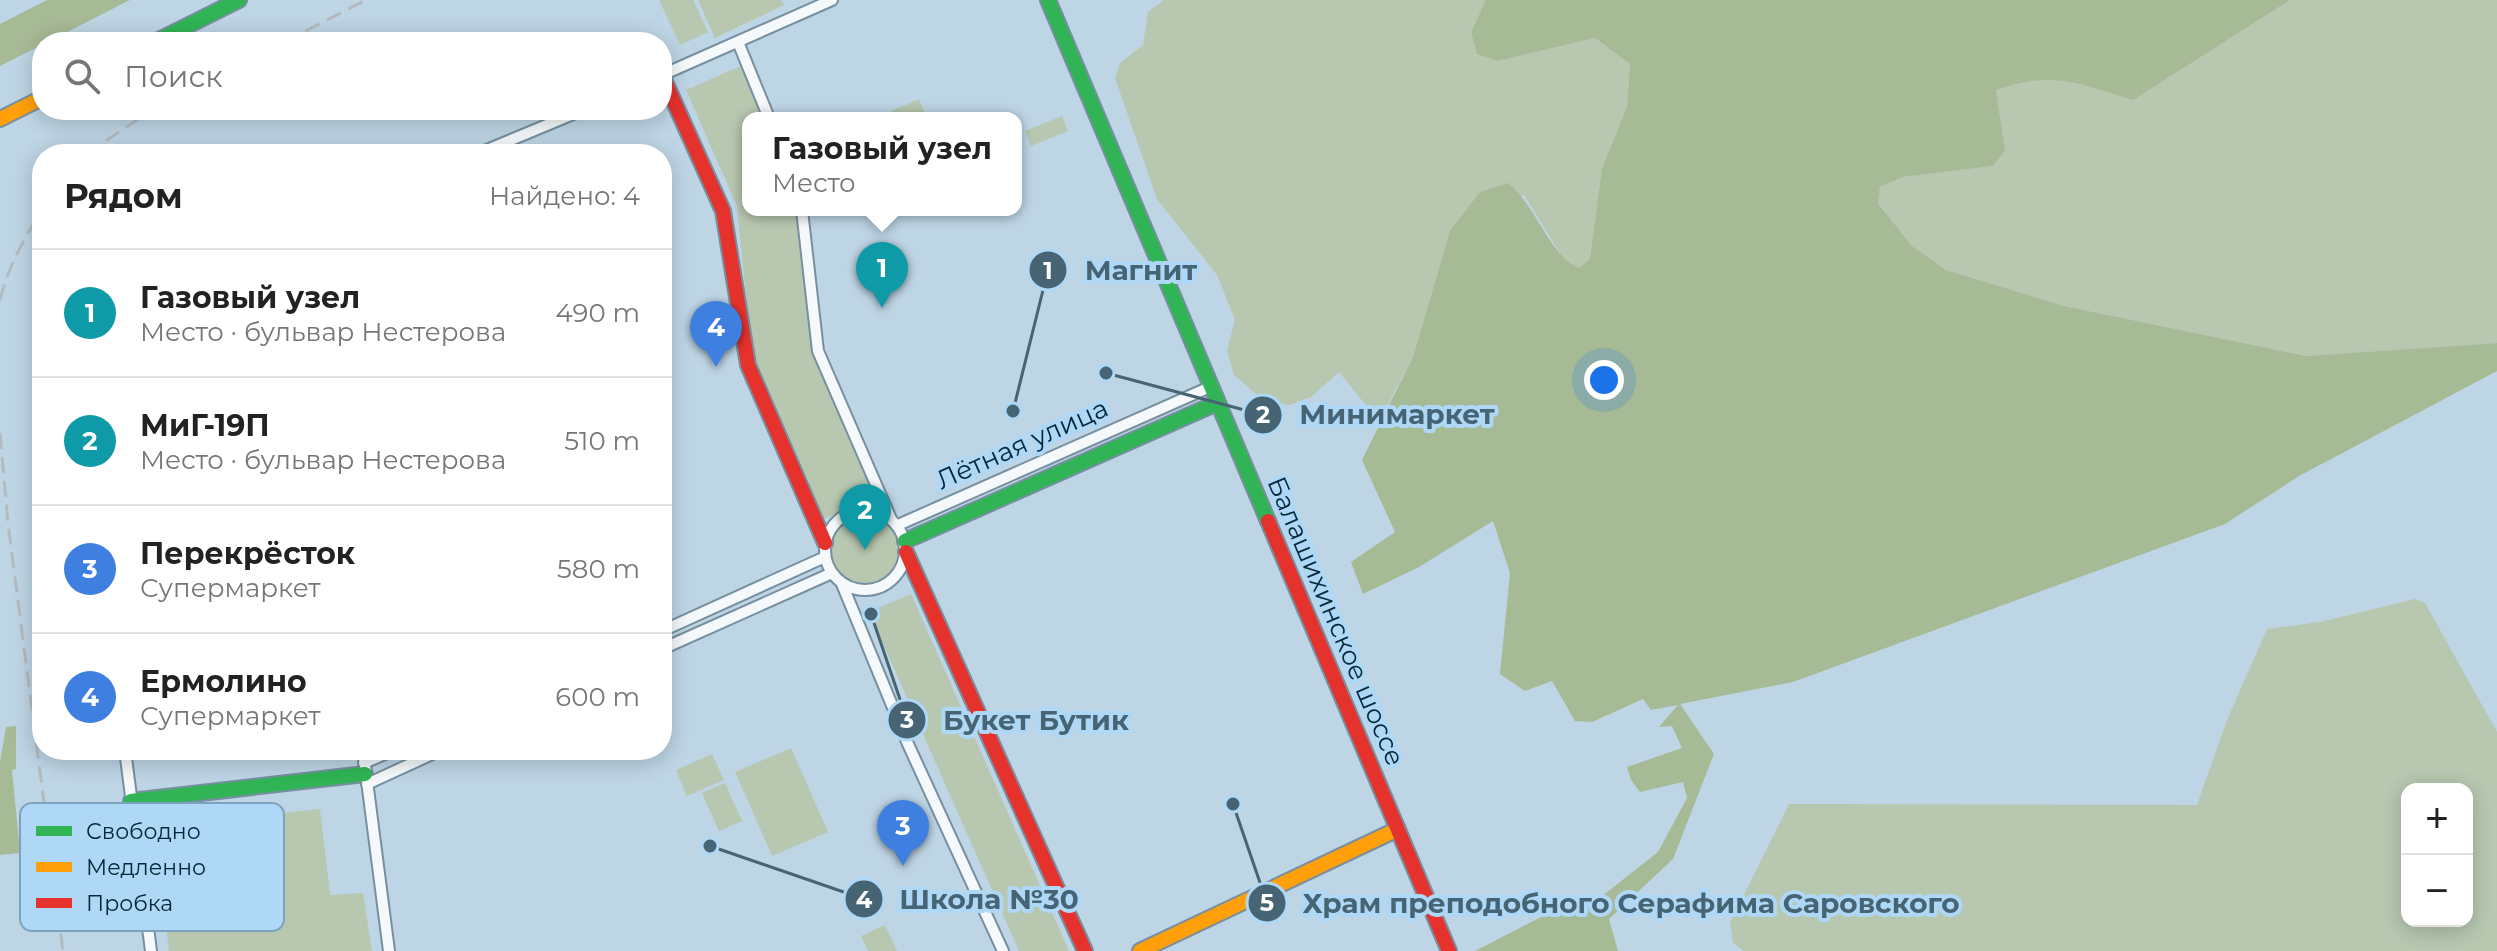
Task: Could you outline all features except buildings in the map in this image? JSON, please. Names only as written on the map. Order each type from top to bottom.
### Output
[{"type":"street","points":[[175,32],[239,0]]},
{"type":"street","points":[[672,71],[832,0]]},
{"type":"street","name":"Балашихинское шоссе","points":[[1048,0],[1449,951]]},
{"type":"street","points":[[738,42],[767,112]]},
{"type":"street","points":[[672,97],[723,211],[748,365],[832,573],[842,584],[908,744],[1003,951]]},
{"type":"street","points":[[0,119],[32,103]]},
{"type":"street","points":[[501,144],[559,120]]},
{"type":"street","points":[[803,216],[818,351],[1085,951]]},
{"type":"street","name":"Лётная улица","points":[[894,522],[1210,387]]},
{"type":"street","name":"Лётная улица","points":[[906,546],[1217,403]]},
{"type":"street","points":[[672,626],[825,550],[836,522],[857,510],[869,509],[894,522]]},
{"type":"street","points":[[842,584],[866,591],[878,589],[898,575],[906,546]]},
{"type":"street","points":[[672,645],[832,573]]},
{"type":"street","points":[[126,760],[131,801],[365,774],[409,760]]},
{"type":"street","points":[[364,760],[389,951]]},
{"type":"street","points":[[365,774],[382,760]]},
{"type":"street","points":[[1140,951],[1398,829]]},
{"type":"street","points":[[148,931],[151,951]]},
{"type":"green space","points":[[47,0],[130,0],[67,32],[32,32],[32,50],[0,66],[0,24]]},
{"type":"green space","points":[[659,0],[693,0],[708,32],[680,45]]},
{"type":"green space","points":[[698,0],[781,0],[784,5],[715,38]]},
{"type":"green space","points":[[1164,0],[1486,0],[1471,32],[1498,61],[1595,38],[1630,64],[1627,107],[1602,168],[1590,259],[1579,268],[1566,263],[1524,195],[1450,231],[1413,357],[1382,416],[1365,404],[1339,372],[1311,397],[1289,405],[1263,400],[1234,375],[1227,351],[1235,320],[1217,275],[1157,199],[1115,78],[1120,63],[1143,45],[1148,12]]},
{"type":"green space","points":[[1486,0],[2290,0],[2133,100],[2065,81],[2033,81],[1996,90],[2005,151],[1993,166],[1903,177],[1880,187],[1878,203],[1912,246],[1946,270],[2064,306],[2306,356],[2497,343],[2497,371],[2299,476],[2225,524],[1793,682],[1680,704],[1714,754],[1673,859],[1609,919],[1618,951],[1475,951],[1553,911],[1601,897],[1658,852],[1687,798],[1683,782],[1640,792],[1631,780],[1627,767],[1682,748],[1672,726],[1659,727],[1678,705],[1651,710],[1643,699],[1592,722],[1575,721],[1552,681],[1525,691],[1500,674],[1510,573],[1493,521],[1419,567],[1363,594],[1351,562],[1395,532],[1362,460],[1413,357],[1450,231],[1480,192],[1508,183],[1527,204],[1560,253],[1579,268],[1590,259],[1602,168],[1627,107],[1630,64],[1595,38],[1498,61],[1477,54],[1471,32]]},
{"type":"green space","points":[[2290,0],[2497,0],[2497,343],[2306,356],[2064,306],[1946,270],[1912,246],[1878,202],[1880,187],[1903,177],[1993,166],[2005,151],[1996,90],[2033,81],[2065,81],[2133,99]]},
{"type":"green space","points":[[743,65],[763,112],[742,112],[742,216],[799,216],[813,355],[876,497],[821,520],[763,389],[750,338],[737,206],[686,90]]},
{"type":"green space","points":[[919,99],[924,112],[891,112]]},
{"type":"green space","points":[[1062,116],[1068,131],[1031,146],[1025,131]]},
{"type":"green space","points":[[858,516],[872,516],[884,521],[894,531],[899,550],[894,569],[884,579],[872,584],[858,584],[846,579],[836,569],[831,557],[831,543],[836,531],[846,521]]},
{"type":"green space","points":[[911,594],[1069,951],[1019,951],[869,612]]},
{"type":"green space","points":[[2415,599],[2425,603],[2497,732],[2497,951],[1744,951],[1733,943],[1730,923],[1789,804],[2197,805],[2227,720],[2267,629],[2320,622]]},
{"type":"green space","points":[[16,726],[16,769],[12,770],[20,853],[0,855],[0,762],[6,727]]},
{"type":"green space","points":[[791,748],[828,832],[772,856],[735,772]]},
{"type":"green space","points":[[712,754],[724,780],[687,796],[676,770]]},
{"type":"green space","points":[[725,783],[742,821],[719,831],[702,793]]},
{"type":"green space","points":[[320,809],[330,895],[363,893],[372,951],[169,951],[167,931],[284,931],[284,813]]},
{"type":"green space","points":[[885,925],[897,951],[868,951],[861,936]]},
{"type":"railway","points":[[304,32],[366,0]]},
{"type":"railway","points":[[101,144],[137,120]]},
{"type":"railway","points":[[0,300],[7,276],[32,227]]},
{"type":"railway","points":[[0,433],[32,710]]},
{"type":"railway","points":[[38,760],[44,803]]},
{"type":"railway","points":[[60,931],[63,951]]},
{"type":"traffic: fast","points":[[175,32],[239,0]]},
{"type":"traffic: fast","points":[[1048,0],[1268,521]]},
{"type":"traffic: fast","points":[[905,541],[1217,403]]},
{"type":"traffic: fast","points":[[131,801],[365,774]]},
{"type":"traffic: slow","points":[[0,119],[32,103]]},
{"type":"traffic: slow","points":[[1140,951],[1398,829]]},
{"type":"traffic: jam","points":[[672,97],[723,211],[748,365],[825,543]]},
{"type":"traffic: jam","points":[[1268,521],[1449,951]]},
{"type":"traffic: jam","points":[[906,552],[1085,951]]},
{"type":"place","name":"Газовый узел","points":[[882,308]]},
{"type":"place","name":"Ермолино","points":[[716,367]]},
{"type":"place","name":"Минимаркет","points":[[1106,373]]},
{"type":"place","name":"Магнит","points":[[1013,411]]},
{"type":"place","name":"МиГ-19П","points":[[865,550]]},
{"type":"place","name":"Букет Бутик","points":[[871,614]]},
{"type":"place","name":"Храм преподобного Серафима Саровского","points":[[1233,804]]},
{"type":"place","name":"Школа №30","points":[[710,846]]},
{"type":"place","name":"Перекрёсток","points":[[903,866]]}]
